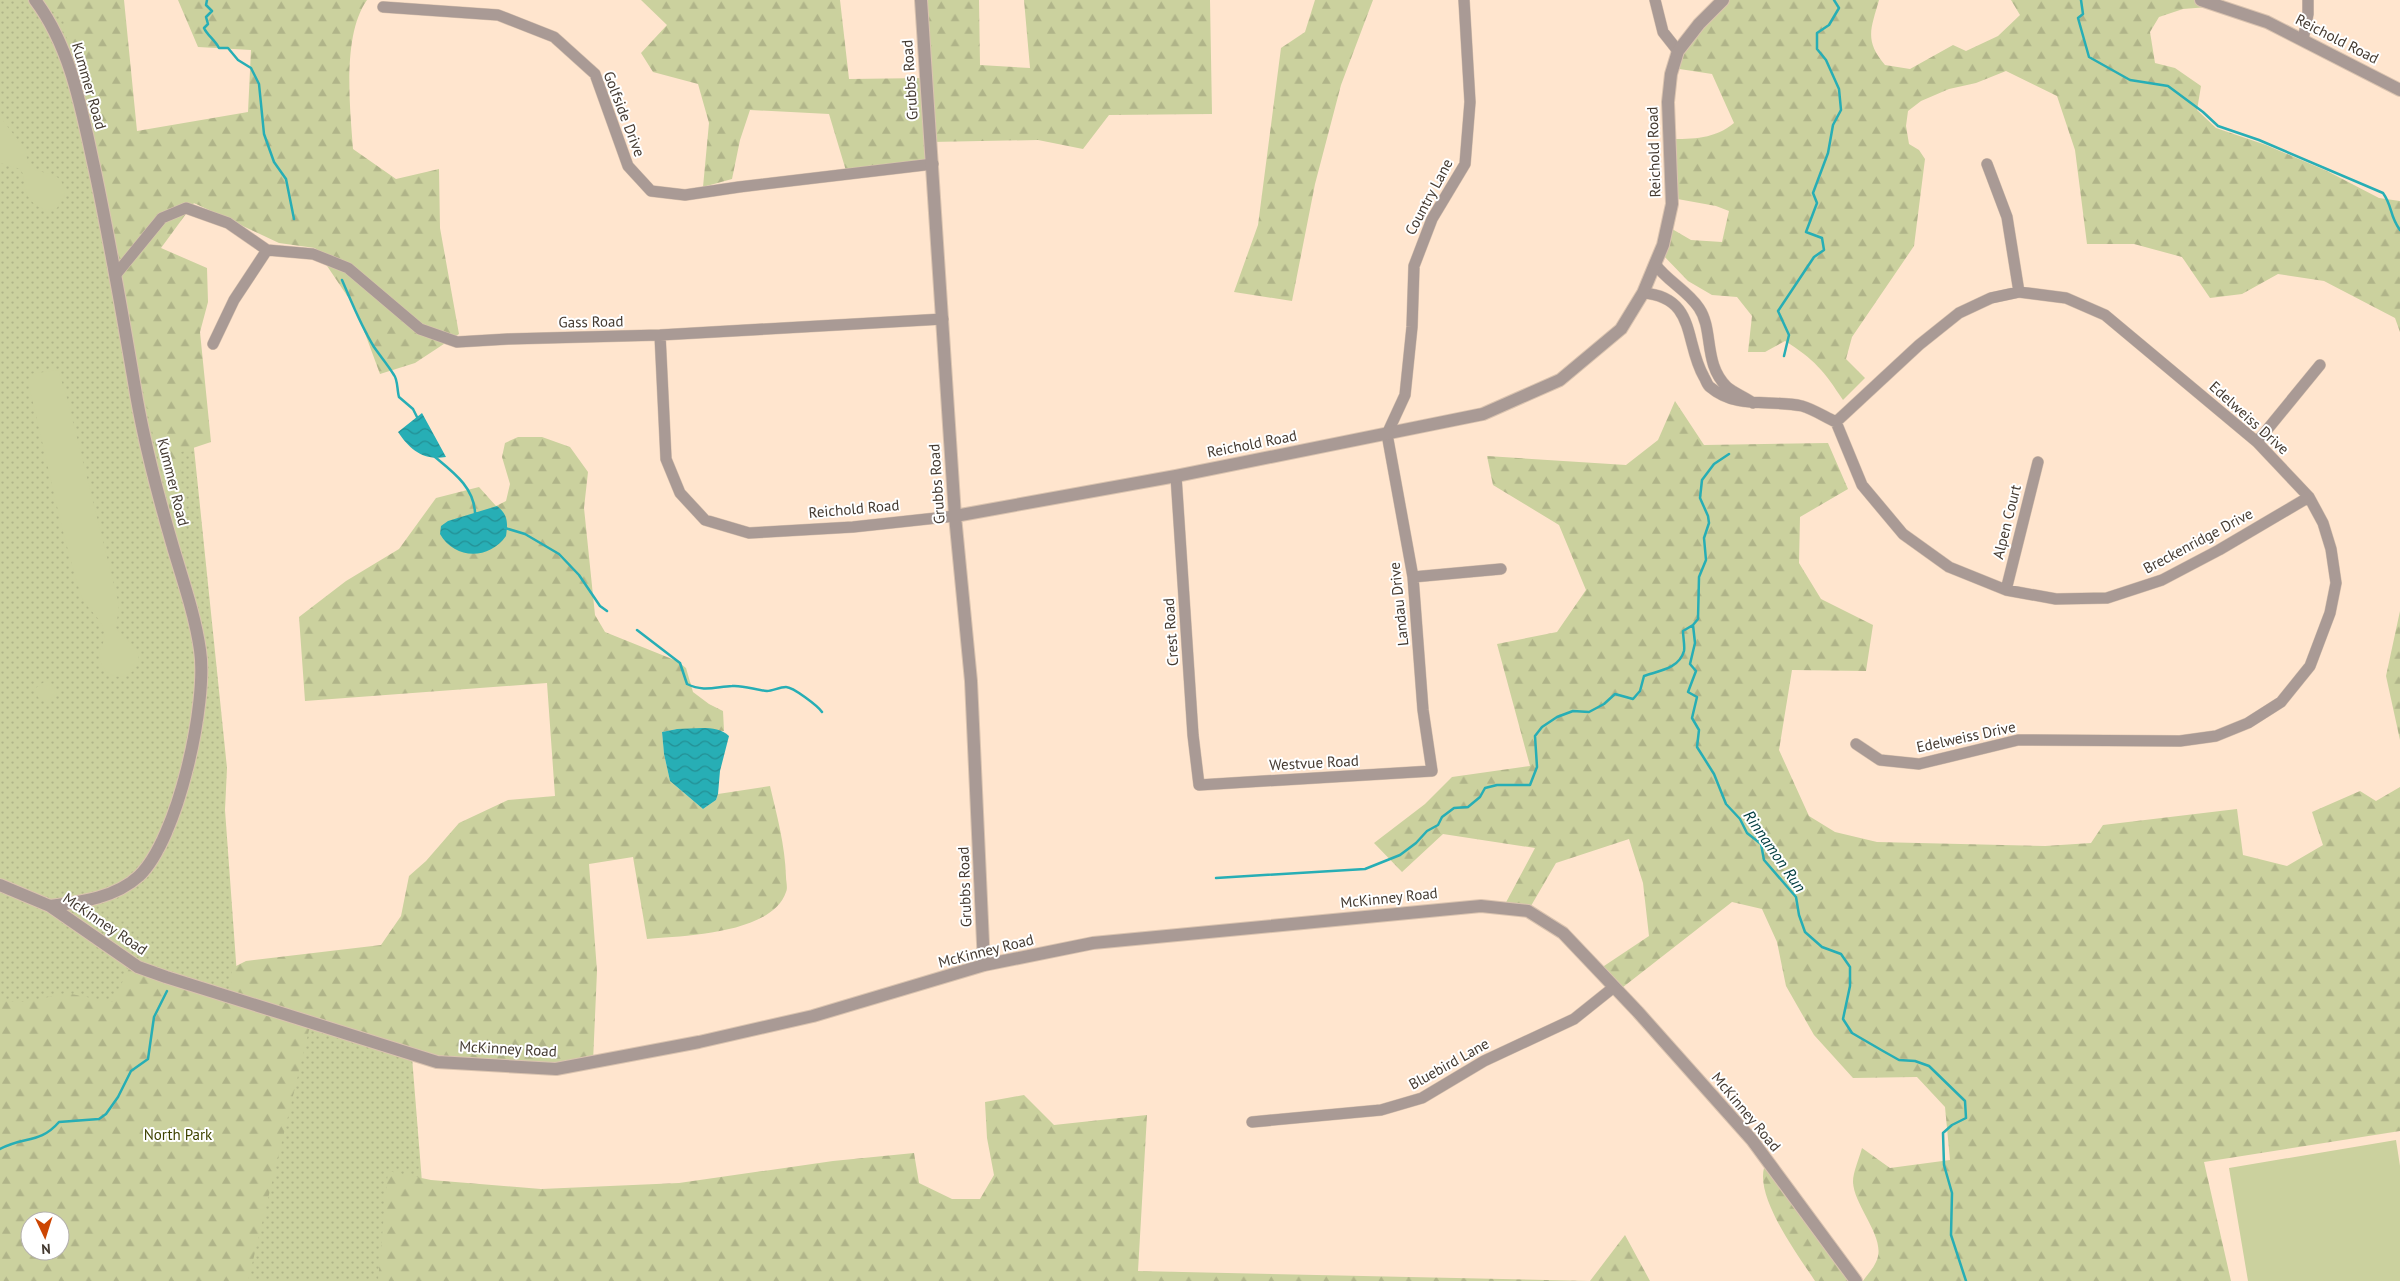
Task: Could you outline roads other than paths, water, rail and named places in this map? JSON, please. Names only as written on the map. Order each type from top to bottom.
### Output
[{"type":"street","name":"Kummer Road","points":[[35,0],[54,30],[67,59],[88,138],[117,273],[152,474],[191,608],[200,652],[201,687],[197,720],[184,774],[170,824],[156,854],[139,876],[112,893],[83,902],[50,906]]},
{"type":"street","name":"Grubbs Road","points":[[921,0],[955,516],[971,681],[984,965]]},
{"type":"street","name":"Country Lane","points":[[1387,434],[1405,395],[1412,327],[1414,266],[1432,219],[1465,164],[1470,102],[1464,0]]},
{"type":"street","points":[[1654,0],[1663,32],[1678,51]]},
{"type":"street","name":"Reichold Road","points":[[660,335],[666,459],[680,494],[705,520],[749,533],[853,527],[955,516],[1176,476],[1483,414],[1560,380],[1621,329],[1643,292],[1663,245],[1672,204],[1668,102],[1671,74],[1678,51],[1699,24],[1723,0]]},
{"type":"street","name":"Reichold Road","points":[[2201,0],[2251,16],[2303,40],[2400,90]]},
{"type":"street","points":[[2303,40],[2308,14],[2308,0]]},
{"type":"street","name":"Golfside Drive","points":[[383,7],[498,15],[554,37],[595,74],[628,166],[650,191],[685,195],[933,164]]},
{"type":"street","points":[[1987,164],[2007,217],[2019,292]]},
{"type":"street","name":"Gass Road","points":[[117,273],[162,218],[186,208],[228,223],[267,250],[313,254],[348,268],[420,329],[457,342],[660,335],[943,319]]},
{"type":"street","points":[[213,344],[234,300],[267,250]]},
{"type":"street","points":[[1655,264],[1670,280],[1687,293],[1700,310],[1708,350],[1717,374],[1728,388],[1744,395],[1753,403]]},
{"type":"street","points":[[1643,292],[1660,294],[1677,308],[1688,323],[1698,368],[1709,387],[1739,402],[1802,406],[1836,422]]},
{"type":"street","name":"Edelweiss Drive","points":[[1836,422],[1920,345],[1959,313],[1991,298],[2019,292],[2066,298],[2106,315],[2257,442],[2309,497],[2323,522],[2331,549],[2336,583],[2330,613],[2310,666],[2281,702],[2248,723],[2216,736],[2180,741],[2018,740],[1919,764],[1880,760],[1856,744]]},
{"type":"street","points":[[2257,442],[2320,365]]},
{"type":"street","name":"Breckenridge Drive","points":[[1836,422],[1862,485],[1903,534],[1949,567],[2006,590],[2056,599],[2107,598],[2162,580],[2219,550],[2309,497]]},
{"type":"street","name":"Landau Drive","points":[[1387,434],[1413,577],[1424,710],[1432,771]]},
{"type":"street","name":"Alpen Court","points":[[2006,590],[2038,462]]},
{"type":"street","name":"Crest Road","points":[[1176,476],[1192,725],[1199,785]]},
{"type":"street","points":[[1413,577],[1501,568]]},
{"type":"street","name":"Westvue Road","points":[[1199,785],[1432,771]]},
{"type":"street","name":"McKinney Road","points":[[0,885],[50,906],[138,967],[234,1000],[340,1030],[437,1062],[556,1069],[699,1042],[813,1016],[984,965],[1093,943],[1480,906],[1528,911],[1563,933],[1752,1140],[1856,1281]]},
{"type":"street","name":"Bluebird Lane","points":[[1252,1122],[1381,1110],[1422,1098],[1484,1061],[1574,1020],[1614,987]]},
{"type":"water","points":[[422,413],[446,457],[424,456],[418,453],[407,444],[398,432]]},
{"type":"water","points":[[497,506],[506,519],[506,536],[491,549],[482,553],[472,554],[463,552],[454,549],[446,543],[440,534],[441,526],[448,521]]},
{"type":"water","points":[[677,729],[711,729],[724,732],[729,736],[720,771],[716,800],[703,809],[670,781],[664,754],[662,732]]},
{"type":"waterway","points":[[207,0],[206,5],[212,11],[206,17],[208,24],[204,28],[205,31],[219,48],[228,48],[238,60],[251,68],[259,84],[264,134],[274,162],[286,179],[294,219]]},
{"type":"waterway","points":[[1784,356],[1789,335],[1778,311],[1814,257],[1824,250],[1822,238],[1806,232],[1817,203],[1813,193],[1828,153],[1833,125],[1841,110],[1839,89],[1826,60],[1817,49],[1817,33],[1829,25],[1839,8],[1834,0]]},
{"type":"waterway","points":[[2081,0],[2083,14],[2078,18],[2089,57],[2130,80],[2168,86],[2203,112],[2218,126],[2259,140],[2383,193],[2400,230]]},
{"type":"waterway","points":[[342,280],[369,339],[395,377],[399,397],[413,409],[417,417]]},
{"type":"waterway","name":"Rinnamon Run","points":[[1729,454],[1714,464],[1702,480],[1700,498],[1709,523],[1704,538],[1706,560],[1699,577],[1698,619],[1693,625],[1695,643],[1690,664],[1696,671],[1688,692],[1697,697],[1692,718],[1699,730],[1697,747],[1714,774],[1726,804],[1740,819],[1747,833],[1761,844],[1764,860],[1796,897],[1799,915],[1805,932],[1822,947],[1841,954],[1850,967],[1850,986],[1843,1019],[1852,1033],[1899,1060],[1915,1061],[1929,1066],[1965,1101],[1966,1118],[1952,1125],[1943,1133],[1944,1165],[1952,1193],[1951,1235],[1966,1281]]},
{"type":"waterway","points":[[435,457],[455,474],[467,488],[474,504],[475,513],[478,514]]},
{"type":"waterway","points":[[505,528],[525,534],[559,554],[579,575],[600,606],[607,611]]},
{"type":"waterway","points":[[1216,878],[1365,869],[1400,855],[1416,843],[1427,831],[1438,825],[1442,817],[1454,808],[1468,807],[1480,797],[1485,788],[1497,785],[1530,785],[1537,767],[1535,736],[1542,727],[1557,717],[1573,711],[1589,712],[1604,704],[1615,694],[1633,699],[1640,691],[1644,676],[1673,666],[1678,662],[1684,651],[1683,631],[1693,625]]},
{"type":"waterway","points":[[637,630],[680,663],[687,684],[698,688],[736,686],[767,691],[786,687],[805,697],[822,712]]},
{"type":"waterway","points":[[0,1149],[45,1134],[59,1122],[99,1119],[106,1114],[118,1097],[131,1071],[148,1059],[154,1017],[167,991]]},
{"type":"park label","name":"North Park","points":[[178,1135]]}]
